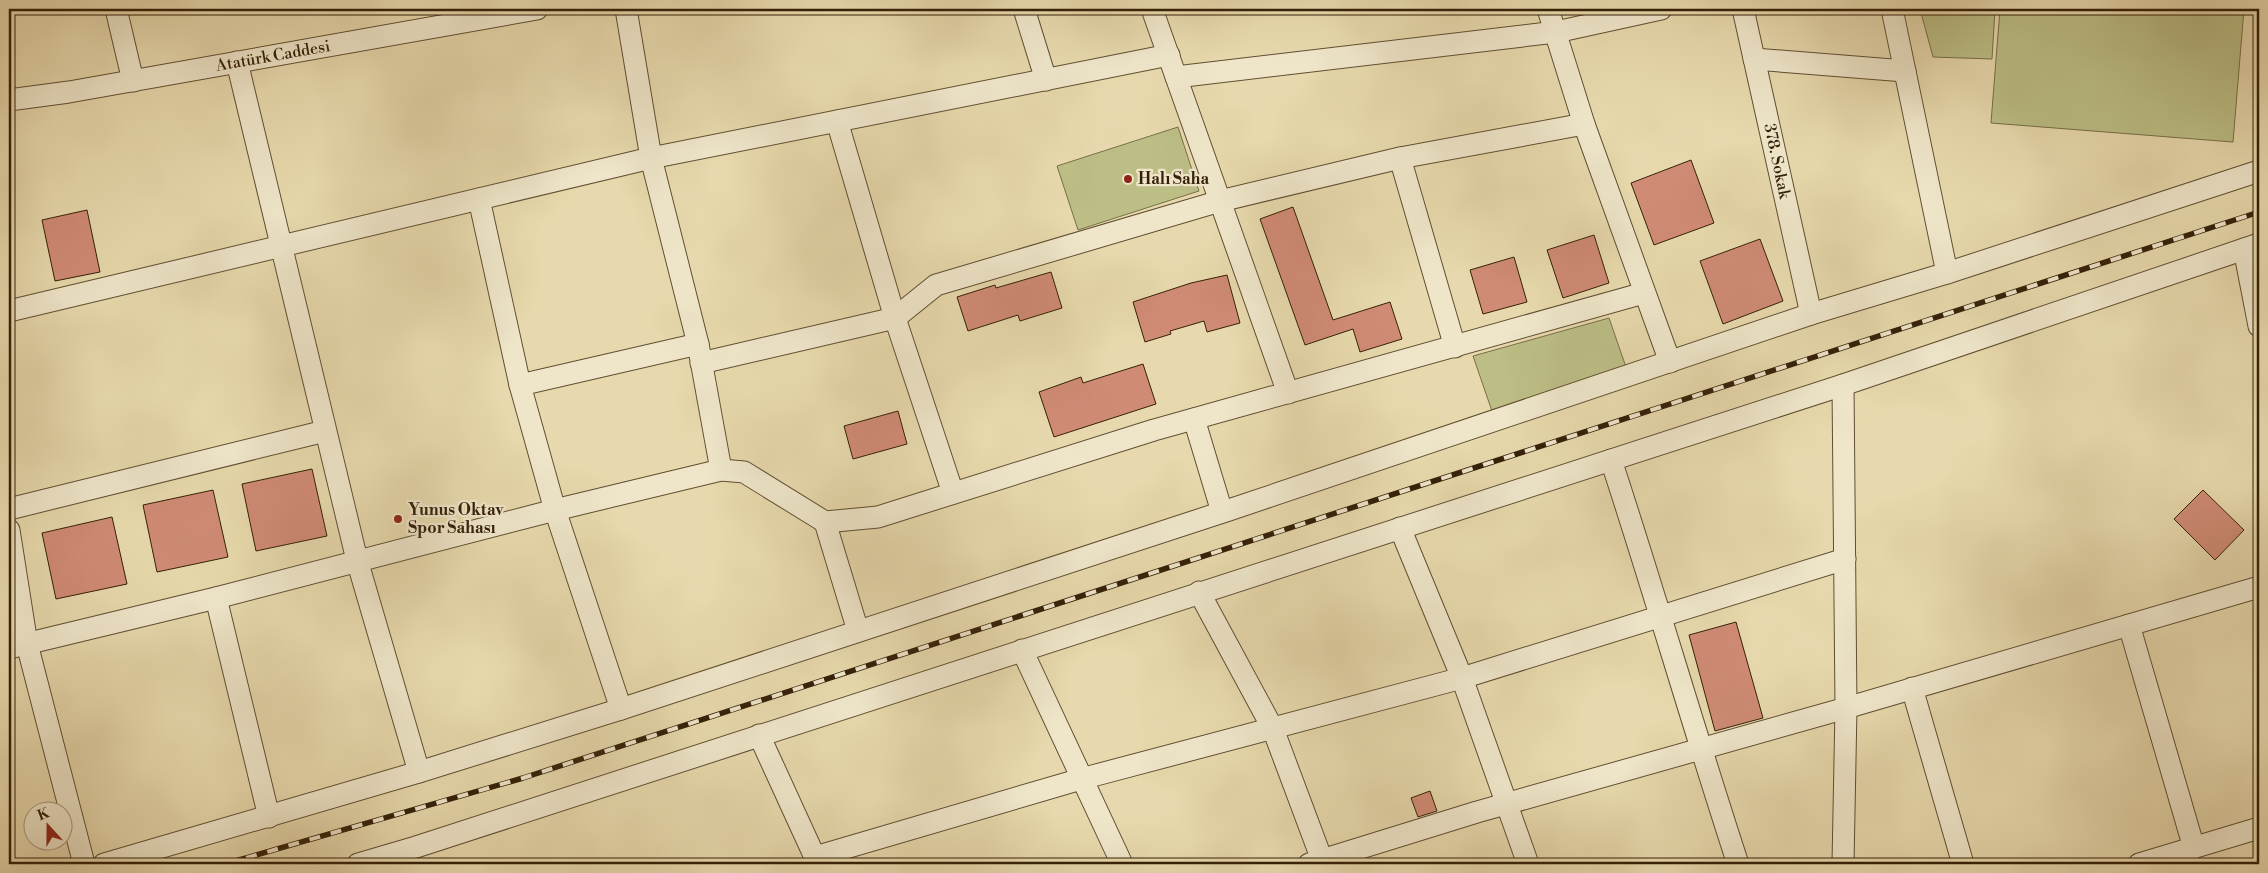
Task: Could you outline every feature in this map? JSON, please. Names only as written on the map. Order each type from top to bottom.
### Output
[{"type":"street","points":[[116,9],[133,81]]},
{"type":"street","name":"Atatürk Caddesi","points":[[9,100],[133,81],[537,9]]},
{"type":"street","points":[[626,9],[652,158],[699,353],[721,470]]},
{"type":"street","points":[[1024,9],[1046,80]]},
{"type":"street","points":[[1152,9],[1288,393]]},
{"type":"street","points":[[1548,9],[1584,124],[1670,362]]},
{"type":"street","points":[[1176,77],[1556,32],[1661,9]]},
{"type":"street","name":"378. Sokak","points":[[1743,9],[1810,314]]},
{"type":"street","points":[[1892,9],[1947,273]]},
{"type":"street","points":[[9,311],[652,158],[1169,56]]},
{"type":"street","points":[[1754,59],[1905,71]]},
{"type":"street","points":[[237,62],[283,246],[325,431],[357,560],[419,772]]},
{"type":"street","points":[[837,121],[895,318],[953,494]]},
{"type":"street","points":[[520,385],[895,318],[936,285],[1220,201],[1400,158],[1584,124]]},
{"type":"street","points":[[1400,158],[1454,347]]},
{"type":"street","points":[[104,864],[419,772],[620,709],[1222,512],[1810,314],[1947,273],[2259,171]]},
{"type":"street","points":[[478,199],[520,385],[554,510],[620,709]]},
{"type":"street","points":[[358,864],[419,856],[759,735],[1843,385],[2251,247],[2259,326]]},
{"type":"street","points":[[18,646],[216,598],[554,510],[721,470],[744,472],[825,522],[878,517],[1194,419],[1644,293]]},
{"type":"street","points":[[1843,385],[1846,708],[1843,864]]},
{"type":"street","points":[[1194,419],[1222,512]]},
{"type":"street","points":[[9,509],[325,431]]},
{"type":"street","points":[[1611,460],[1662,617],[1700,749],[1738,864]]},
{"type":"street","points":[[825,522],[858,631]]},
{"type":"street","points":[[1400,528],[1462,678],[1508,803],[1528,864]]},
{"type":"street","points":[[9,530],[18,646],[84,864]]},
{"type":"street","points":[[759,735],[817,861],[1081,779],[1462,678],[1845,559]]},
{"type":"street","points":[[1199,592],[1273,729],[1326,861],[1508,803],[1846,708],[2259,587]]},
{"type":"street","points":[[216,598],[268,817]]},
{"type":"street","points":[[2129,625],[2194,848]]},
{"type":"street","points":[[1022,650],[1122,864]]},
{"type":"street","points":[[1912,688],[1963,864]]},
{"type":"street","points":[[2139,864],[2259,828]]},
{"type":"green space","points":[[1920,9],[1995,9],[1992,59],[1933,57]]},
{"type":"green space","points":[[2000,9],[2244,9],[2233,142],[1991,123]]},
{"type":"green space","name":"Halı Saha","points":[[1178,127],[1199,191],[1078,230],[1057,166]]},
{"type":"green space","points":[[1609,318],[1627,370],[1494,417],[1473,356]]},
{"type":"building","points":[[1691,160],[1714,223],[1654,245],[1631,183]]},
{"type":"building","points":[[1293,207],[1333,320],[1390,302],[1402,339],[1360,352],[1353,329],[1305,345],[1260,219]]},
{"type":"building","points":[[87,210],[100,272],[55,281],[42,220]]},
{"type":"building","points":[[1594,235],[1609,283],[1563,298],[1547,250]]},
{"type":"building","points":[[1760,239],[1783,301],[1723,324],[1700,261]]},
{"type":"building","points":[[1514,257],[1527,302],[1483,314],[1470,270]]},
{"type":"building","points":[[1051,272],[1062,308],[1020,321],[1018,315],[968,331],[957,297],[995,285],[996,288]]},
{"type":"building","points":[[1227,275],[1240,323],[1207,332],[1204,321],[1170,331],[1171,334],[1145,342],[1133,302],[1191,283]]},
{"type":"building","points":[[1143,364],[1156,404],[1054,437],[1039,392],[1081,377],[1083,383]]},
{"type":"building","points":[[898,411],[907,444],[853,459],[844,426]]},
{"type":"building","points":[[312,469],[327,536],[256,551],[242,484]]},
{"type":"building","points":[[213,490],[228,557],[157,572],[143,505]]},
{"type":"building","points":[[2203,490],[2244,530],[2215,560],[2174,519]]},
{"type":"building","points":[[112,517],[127,584],[56,599],[42,533]]},
{"type":"building","points":[[1736,622],[1763,718],[1715,731],[1689,635]]},
{"type":"building","points":[[1430,791],[1437,811],[1418,817],[1411,798]]},
{"type":"railway","points":[[225,864],[523,778],[2259,212]]},
{"type":"place","name":"Halı Saha","points":[[1128,179]]},
{"type":"place","name":"Yunus Oktav Spor Sahası","points":[[398,519]]}]
